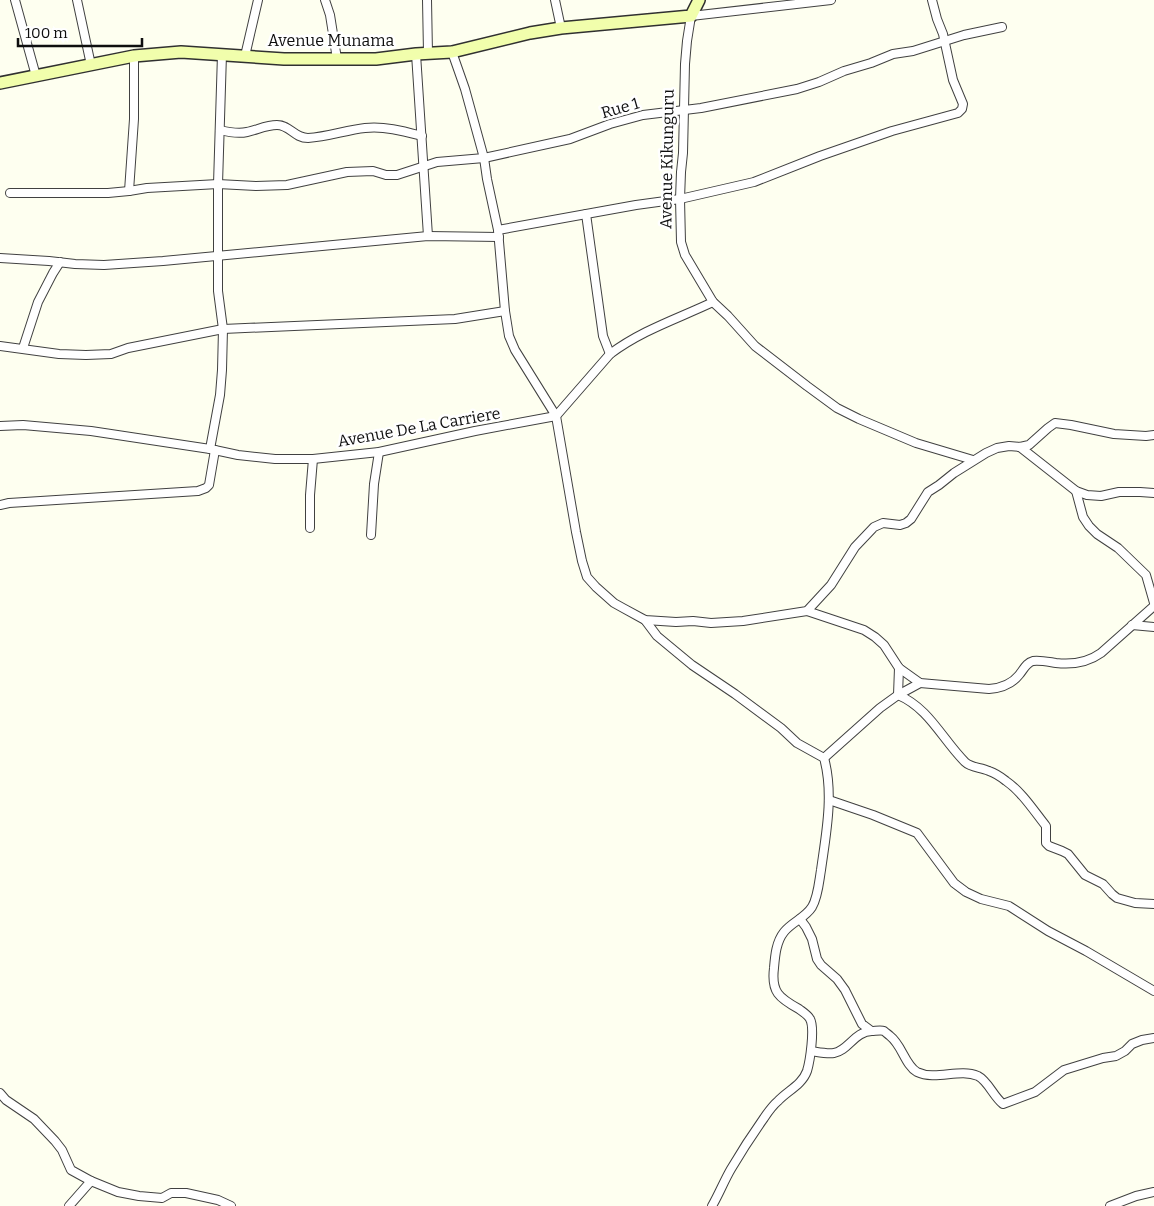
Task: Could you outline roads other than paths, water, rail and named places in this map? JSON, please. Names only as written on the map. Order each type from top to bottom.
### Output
[{"type":"street","points":[[15,0],[36,76]]},
{"type":"street","points":[[76,0],[91,65]]},
{"type":"street","points":[[246,56],[258,0]]},
{"type":"street","points":[[324,0],[330,15],[337,59]]},
{"type":"street","points":[[427,0],[428,53]]},
{"type":"street","points":[[555,0],[561,28]]},
{"type":"street","name":"Avenue Kikunguru","points":[[698,0],[691,16],[687,41],[680,199],[681,242],[685,256],[713,302],[755,346],[837,408],[916,443],[973,460]]},
{"type":"street","points":[[691,16],[831,0]]},
{"type":"street","points":[[0,258],[104,265],[428,236],[498,234],[586,214],[680,199],[754,182],[820,156],[892,131],[958,113],[962,109],[963,104],[953,80],[944,34],[937,19],[932,0]]},
{"type":"street","name":"Avenue Munama","points":[[0,83],[134,56],[181,52],[284,59],[376,59],[452,52],[530,33],[561,28],[691,16]]},
{"type":"street","name":"Rue 1","points":[[10,193],[108,192],[218,184],[287,185],[347,172],[373,172],[392,176],[404,174],[437,162],[484,158],[570,139],[610,124],[643,115],[701,108],[797,88],[819,82],[893,54],[913,51],[979,31],[1002,27]]},
{"type":"street","points":[[452,52],[465,89],[484,158],[498,234],[508,336],[556,416],[578,542],[587,577],[614,603],[645,620],[657,636],[692,665],[756,709],[797,743],[824,758],[828,771],[829,800],[817,890],[813,905],[806,915],[784,932],[779,941],[773,980],[775,990],[780,996],[810,1018],[813,1028],[807,1072],[795,1087],[778,1100],[754,1131],[731,1169],[712,1206]]},
{"type":"street","points":[[0,505],[198,491],[210,485],[212,450],[222,370],[223,329],[218,291],[218,184],[222,54]]},
{"type":"street","points":[[416,54],[428,236]]},
{"type":"street","points":[[129,191],[134,119],[134,56]]},
{"type":"street","points":[[220,130],[226,132],[246,132],[279,125],[286,127],[300,137],[307,138],[363,128],[394,129],[422,136]]},
{"type":"street","points":[[586,214],[603,336],[610,354]]},
{"type":"street","points":[[23,348],[38,302],[60,262]]},
{"type":"street","points":[[556,416],[610,354],[647,331],[713,302]]},
{"type":"street","points":[[0,346],[59,354],[111,354],[128,348],[223,329],[455,319],[505,311]]},
{"type":"street","name":"Avenue De La Carriere","points":[[0,426],[23,425],[92,432],[238,455],[313,459],[379,452],[556,416]]},
{"type":"street","points":[[807,611],[831,585],[855,547],[874,527],[883,523],[900,525],[906,523],[911,519],[928,492],[973,460],[997,448],[1029,445],[1055,423],[1114,434],[1154,435]]},
{"type":"street","points":[[1020,446],[1076,491],[1087,495],[1101,496],[1119,492],[1154,493]]},
{"type":"street","points":[[371,535],[374,484],[379,452]]},
{"type":"street","points":[[310,528],[313,459]]},
{"type":"street","points":[[645,620],[711,623],[743,621],[807,611],[864,630],[875,637],[884,645],[899,668],[920,683],[988,689],[1006,686],[1030,662],[1064,664],[1091,660],[1154,605],[1146,575],[1118,548],[1097,534],[1089,526],[1083,517],[1076,491]]},
{"type":"street","points":[[1132,625],[1154,627]]},
{"type":"street","points":[[898,695],[899,668]]},
{"type":"street","points":[[824,758],[880,708],[920,683]]},
{"type":"street","points":[[898,695],[906,698],[925,713],[969,766],[989,771],[1016,789],[1046,826],[1046,843],[1049,846],[1068,854],[1085,875],[1102,884],[1117,898],[1135,903],[1154,904]]},
{"type":"street","points":[[829,800],[917,833],[954,883],[966,892],[981,899],[1009,906],[1048,931],[1154,990]]},
{"type":"street","points":[[800,920],[812,939],[817,959],[821,965],[837,978],[862,1024],[870,1030]]},
{"type":"street","points":[[811,1050],[835,1053],[843,1049],[855,1037],[870,1030],[884,1031],[896,1040],[911,1068],[929,1075],[962,1073],[976,1076],[984,1080],[997,1099],[1003,1104],[1035,1092],[1064,1070],[1116,1056],[1132,1044],[1154,1038]]},
{"type":"street","points":[[0,1093],[6,1100],[34,1119],[55,1141],[62,1150],[71,1170],[91,1181],[118,1192],[139,1196],[162,1198],[171,1193],[186,1193],[218,1200],[231,1206]]},
{"type":"street","points":[[69,1206],[91,1181]]},
{"type":"street","points":[[1110,1206],[1136,1196],[1154,1192]]}]
